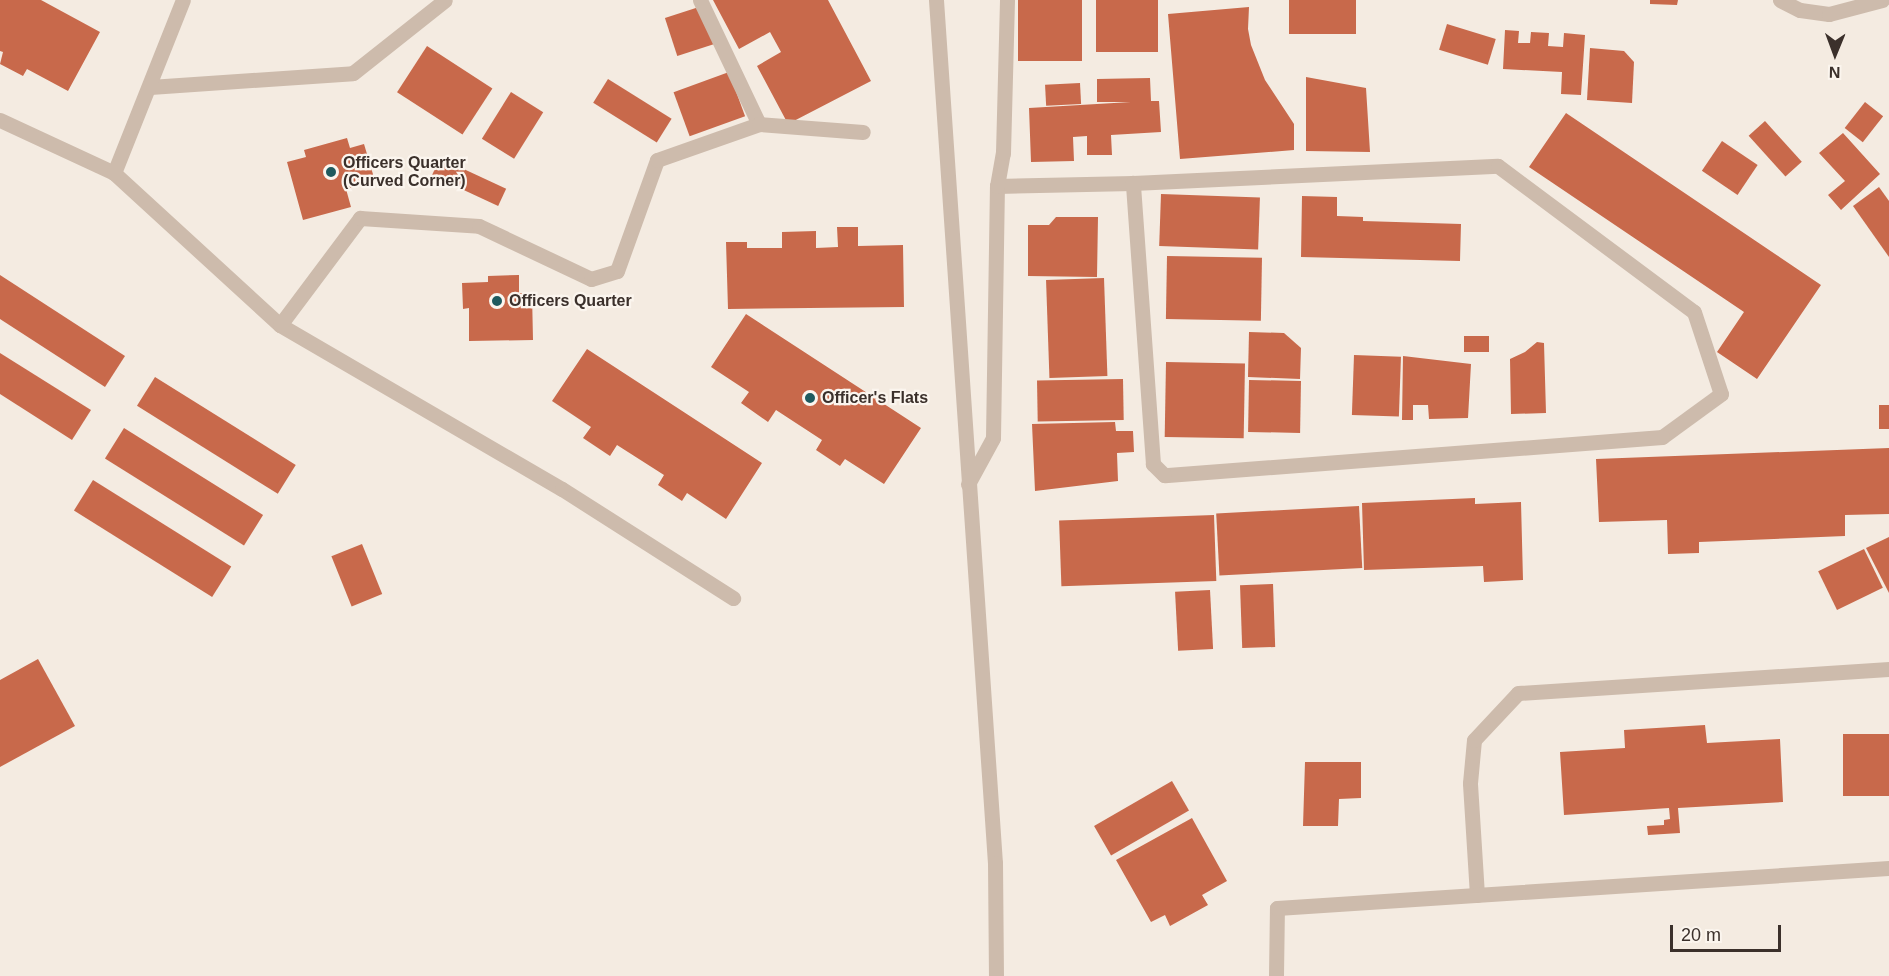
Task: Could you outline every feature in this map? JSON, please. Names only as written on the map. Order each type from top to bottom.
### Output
[{"type":"street","points":[[114,173],[183,0]]},
{"type":"street","points":[[150,87],[353,73],[445,0]]},
{"type":"street","points":[[700,0],[759,124]]},
{"type":"street","points":[[936,0],[995,863],[996,976]]},
{"type":"street","points":[[968,484],[993,438],[997,186],[1003,153],[1007,0]]},
{"type":"street","points":[[1780,0],[1800,10],[1829,14],[1882,0]]},
{"type":"street","points":[[0,120],[114,173],[280,325],[562,489],[733,598]]},
{"type":"street","points":[[280,325],[360,218],[479,226],[591,279],[617,271],[657,160],[759,124],[863,132]]},
{"type":"street","points":[[997,186],[1133,183],[1497,166],[1694,312],[1721,394],[1662,437],[1164,475],[1153,464],[1133,183]]},
{"type":"street","points":[[1477,895],[1470,783],[1474,740],[1518,693],[1889,669]]},
{"type":"street","points":[[1276,976],[1277,908],[1889,868]]},
{"type":"building","points":[[0,0],[41,0],[100,32],[68,91],[27,69],[23,76],[0,64],[3,52],[0,51]]},
{"type":"building","points":[[713,0],[828,0],[871,81],[788,124],[757,66],[781,52],[770,32],[739,49]]},
{"type":"building","points":[[1018,0],[1082,0],[1082,61],[1018,61]]},
{"type":"building","points":[[1096,0],[1158,0],[1158,52],[1096,52]]},
{"type":"building","points":[[1289,0],[1356,0],[1356,34],[1289,34]]},
{"type":"building","points":[[1650,0],[1678,0],[1677,5],[1650,4]]},
{"type":"building","points":[[702,6],[714,44],[677,56],[665,18]]},
{"type":"building","points":[[1249,7],[1248,29],[1251,45],[1265,80],[1294,124],[1294,150],[1180,159],[1168,14]]},
{"type":"building","points":[[1447,24],[1496,39],[1488,65],[1439,50]]},
{"type":"building","points":[[1505,30],[1519,31],[1518,43],[1530,43],[1531,32],[1549,33],[1548,46],[1563,47],[1564,33],[1585,35],[1581,95],[1561,94],[1562,72],[1503,69]]},
{"type":"building","points":[[427,46],[492,88],[462,135],[397,92]]},
{"type":"building","points":[[1590,48],[1624,51],[1634,62],[1632,103],[1587,100]]},
{"type":"building","points":[[729,72],[745,116],[690,136],[674,92]]},
{"type":"building","points":[[1306,77],[1366,88],[1370,152],[1306,151]]},
{"type":"building","points":[[1150,78],[1151,101],[1159,101],[1161,132],[1111,135],[1112,155],[1087,155],[1087,136],[1073,137],[1074,161],[1031,162],[1029,108],[1131,102],[1097,102],[1097,79]]},
{"type":"building","points":[[608,79],[672,119],[657,142],[593,103]]},
{"type":"building","points":[[1080,83],[1081,104],[1046,106],[1045,85]]},
{"type":"building","points":[[511,92],[543,112],[514,159],[482,139]]},
{"type":"building","points":[[1865,102],[1883,116],[1863,142],[1845,128]]},
{"type":"building","points":[[1566,113],[1821,285],[1757,379],[1717,352],[1744,312],[1529,167]]},
{"type":"building","points":[[1765,121],[1802,162],[1785,177],[1749,136]]},
{"type":"building","points":[[1843,133],[1880,174],[1841,210],[1828,195],[1845,181],[1819,153]]},
{"type":"building","name":"Officers Quarter (Curved Corner)","points":[[347,138],[350,148],[364,144],[375,181],[346,189],[351,207],[303,220],[287,162],[306,157],[304,150]]},
{"type":"building","points":[[1722,141],[1758,165],[1738,195],[1702,171]]},
{"type":"building","points":[[440,158],[506,189],[498,206],[432,175]]},
{"type":"building","points":[[1879,187],[1889,201],[1889,257],[1853,206]]},
{"type":"building","points":[[1161,194],[1260,197],[1258,249],[1159,246]]},
{"type":"building","points":[[1302,196],[1337,197],[1337,216],[1363,217],[1363,221],[1461,224],[1460,261],[1301,257]]},
{"type":"building","points":[[1056,217],[1098,217],[1097,277],[1028,276],[1028,225],[1049,225]]},
{"type":"building","points":[[837,227],[858,227],[858,246],[903,245],[904,307],[728,309],[726,242],[747,242],[747,248],[782,248],[782,232],[816,231],[816,248],[838,247]]},
{"type":"building","points":[[1167,256],[1262,258],[1261,321],[1166,319]]},
{"type":"building","points":[[0,275],[125,356],[105,387],[0,319]]},
{"type":"building","name":"Officers Quarter","points":[[519,275],[519,293],[532,293],[533,340],[469,341],[469,308],[463,309],[462,283],[488,282],[488,276]]},
{"type":"building","points":[[1104,278],[1107,376],[1049,378],[1046,280]]},
{"type":"building","name":"Officer's Flats","points":[[746,314],[921,428],[884,484],[845,459],[840,466],[816,450],[822,440],[776,410],[768,422],[741,403],[749,392],[711,367]]},
{"type":"building","points":[[1249,332],[1284,333],[1301,348],[1300,379],[1248,377]]},
{"type":"building","points":[[1464,336],[1489,336],[1489,352],[1464,352]]},
{"type":"building","points":[[1537,342],[1544,343],[1546,413],[1511,414],[1510,359],[1525,352]]},
{"type":"building","points":[[587,349],[762,463],[726,519],[687,493],[682,501],[658,485],[664,475],[617,445],[610,456],[583,438],[591,427],[552,401]]},
{"type":"building","points":[[0,353],[91,410],[72,440],[0,394]]},
{"type":"building","points":[[1354,355],[1401,357],[1399,417],[1352,415]]},
{"type":"building","points":[[1403,356],[1471,364],[1468,418],[1429,419],[1428,405],[1413,405],[1413,420],[1402,420]]},
{"type":"building","points":[[1166,362],[1245,363],[1244,438],[1165,437]]},
{"type":"building","points":[[155,377],[296,465],[278,494],[137,406]]},
{"type":"building","points":[[1123,379],[1124,420],[1038,421],[1037,381]]},
{"type":"building","points":[[1249,380],[1301,381],[1300,433],[1248,432]]},
{"type":"building","points":[[1879,405],[1889,405],[1889,429],[1879,429]]},
{"type":"building","points":[[1115,422],[1116,431],[1133,431],[1134,452],[1117,453],[1118,481],[1035,491],[1032,424]]},
{"type":"building","points":[[124,428],[263,515],[244,545],[105,459]]},
{"type":"building","points":[[1889,448],[1889,514],[1845,515],[1845,536],[1699,542],[1699,553],[1668,554],[1667,520],[1599,522],[1596,459]]},
{"type":"building","points":[[93,480],[231,566],[212,597],[74,511]]},
{"type":"building","points":[[1475,498],[1475,504],[1521,502],[1523,580],[1484,582],[1483,566],[1364,570],[1362,503]]},
{"type":"building","points":[[1359,506],[1362,568],[1219,575],[1216,513]]},
{"type":"building","points":[[1214,515],[1216,581],[1061,586],[1059,520]]},
{"type":"building","points":[[1889,537],[1889,593],[1866,548]]},
{"type":"building","points":[[362,544],[382,594],[352,606],[331,556]]},
{"type":"building","points":[[1864,549],[1883,588],[1837,610],[1818,571]]},
{"type":"building","points":[[1273,584],[1275,647],[1242,648],[1240,585]]},
{"type":"building","points":[[1210,590],[1213,649],[1178,651],[1175,592]]},
{"type":"building","points":[[38,659],[75,726],[0,767],[0,680]]},
{"type":"building","points":[[1705,725],[1707,743],[1780,739],[1783,802],[1678,808],[1680,833],[1648,835],[1647,826],[1664,825],[1664,820],[1670,819],[1669,808],[1564,815],[1560,752],[1625,748],[1624,730]]},
{"type":"building","points":[[1843,734],[1889,734],[1889,796],[1843,796]]},
{"type":"building","points":[[1305,762],[1361,762],[1361,798],[1339,799],[1338,826],[1303,826]]},
{"type":"building","points":[[1172,781],[1189,810],[1111,855],[1094,826]]},
{"type":"building","points":[[1192,818],[1227,881],[1202,895],[1208,905],[1170,926],[1165,915],[1151,922],[1116,860]]},
{"type":"place","name":"Officers Quarter (Curved Corner)","points":[[331,172]]},
{"type":"place","name":"Officers Quarter","points":[[497,301]]},
{"type":"place","name":"Officer's Flats","points":[[810,398]]}]
